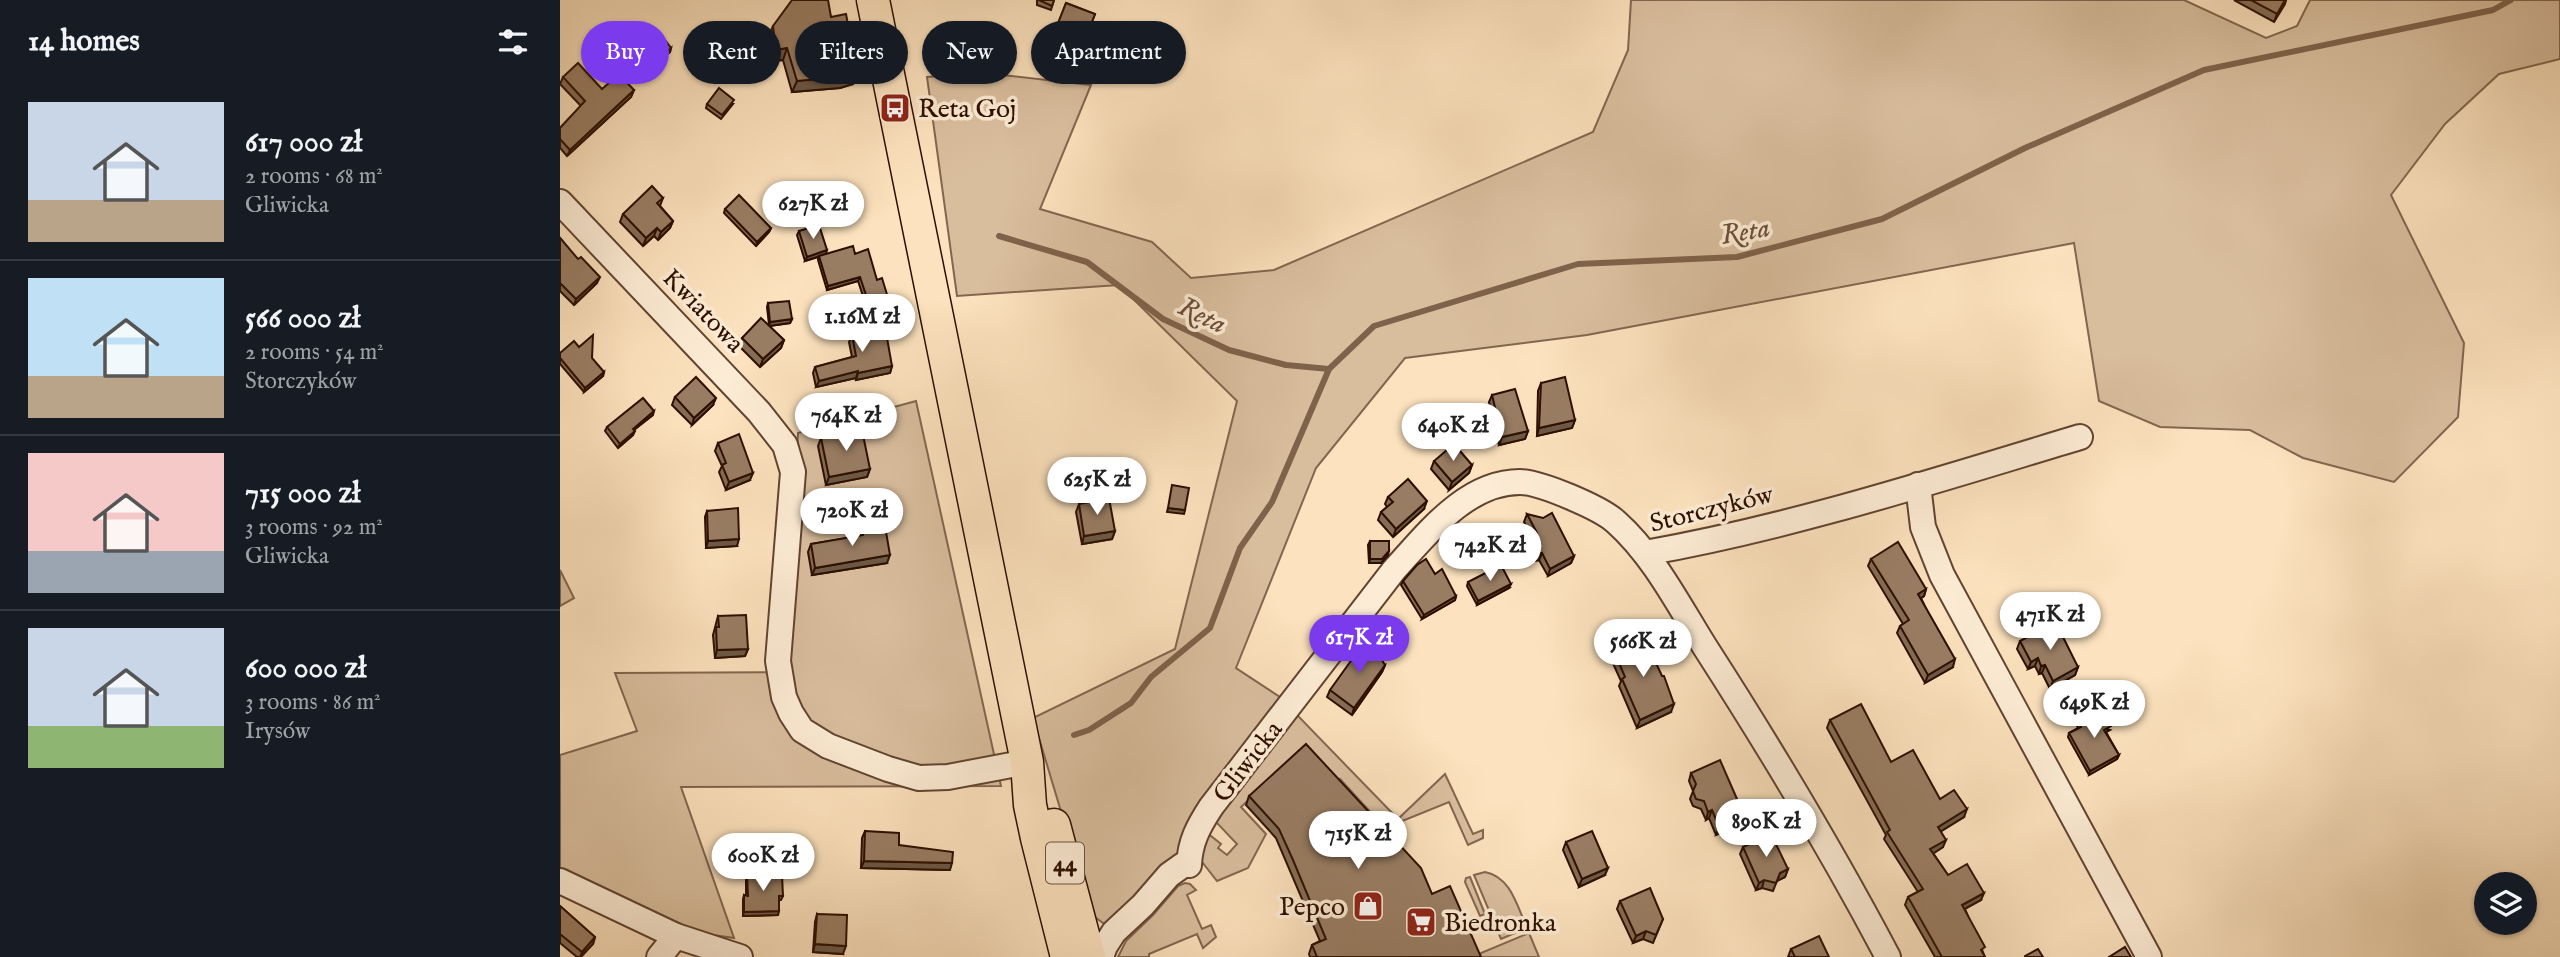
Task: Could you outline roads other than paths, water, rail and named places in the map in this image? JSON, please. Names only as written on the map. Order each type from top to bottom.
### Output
[{"type":"main road","name":"44","points":[[873,0],[1028,769],[1030,805],[1067,957]]},
{"type":"main road","name":"44","points":[[1028,769],[1043,794],[1054,825],[1090,957]]},
{"type":"street","name":"Kwiatowa","points":[[560,202],[708,356],[785,445],[793,472],[778,661],[784,697],[803,730],[828,746],[919,778],[1028,769]]},
{"type":"street","name":"Storczyków","points":[[1888,957],[1761,734],[1645,553],[1691,545],[1918,485],[2080,438]]},
{"type":"street","name":"Gliwicka","points":[[1101,957],[1114,932],[1143,905],[1169,875],[1183,865],[1189,865],[1195,831],[1211,807],[1394,570],[1427,534],[1467,499],[1485,487],[1521,481],[1586,503],[1615,521],[1645,553]]},
{"type":"street","points":[[1918,485],[1923,527],[1942,575],[2149,957]]},
{"type":"street","points":[[560,881],[676,936],[740,957]]},
{"type":"street","points":[[659,957],[676,936]]},
{"type":"waterway","name":"Reta","points":[[999,236],[1087,262],[1163,319],[1229,350],[1286,365],[1329,369],[1374,326],[1578,264],[1737,257],[1882,219],[2025,148],[2204,70],[2493,10],[2511,0]]},
{"type":"waterway","points":[[1074,735],[1089,730],[1131,703],[1151,677],[1210,628],[1240,548],[1272,502],[1329,369]]},
{"type":"place","name":"Reta Goj","points":[[895,108]]},
{"type":"place","name":"Pepco","points":[[1368,906]]},
{"type":"place","name":"Biedronka","points":[[1421,922]]}]
